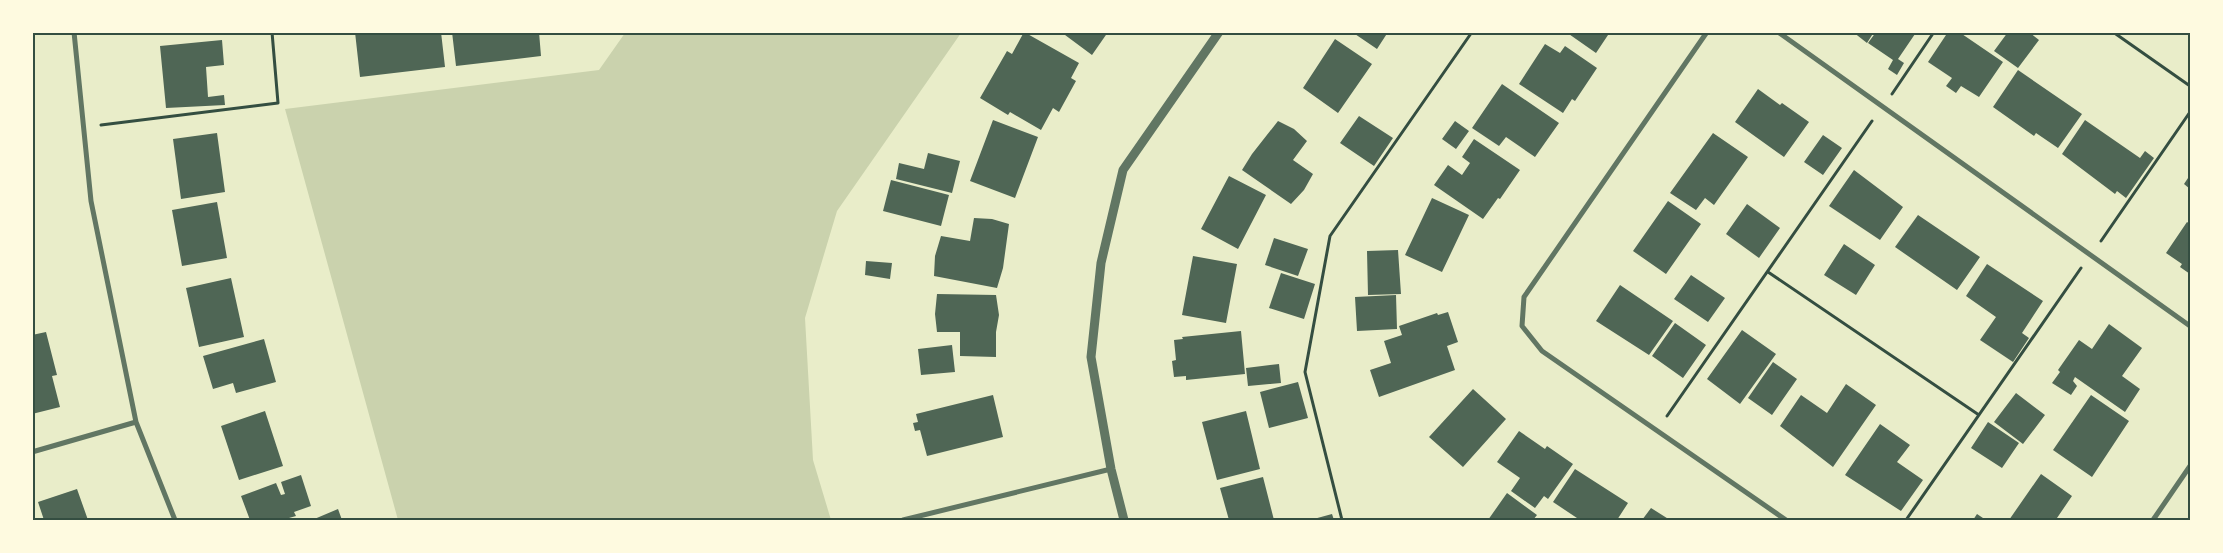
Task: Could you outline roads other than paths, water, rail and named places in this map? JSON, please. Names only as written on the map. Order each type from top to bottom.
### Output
[{"type":"street","points":[[74,32],[91,201],[136,422],[175,520]]},
{"type":"street","points":[[1124,520],[1111,469],[1092,357],[1101,262],[1123,170],[1219,32]]},
{"type":"street","points":[[1707,32],[1524,297],[1522,326],[1542,351],[1658,429],[1786,520]]},
{"type":"street","points":[[1778,32],[2190,326]]},
{"type":"street","points":[[32,452],[136,422]]},
{"type":"street","points":[[2153,520],[2190,466]]},
{"type":"street","points":[[904,520],[1111,469]]}]
